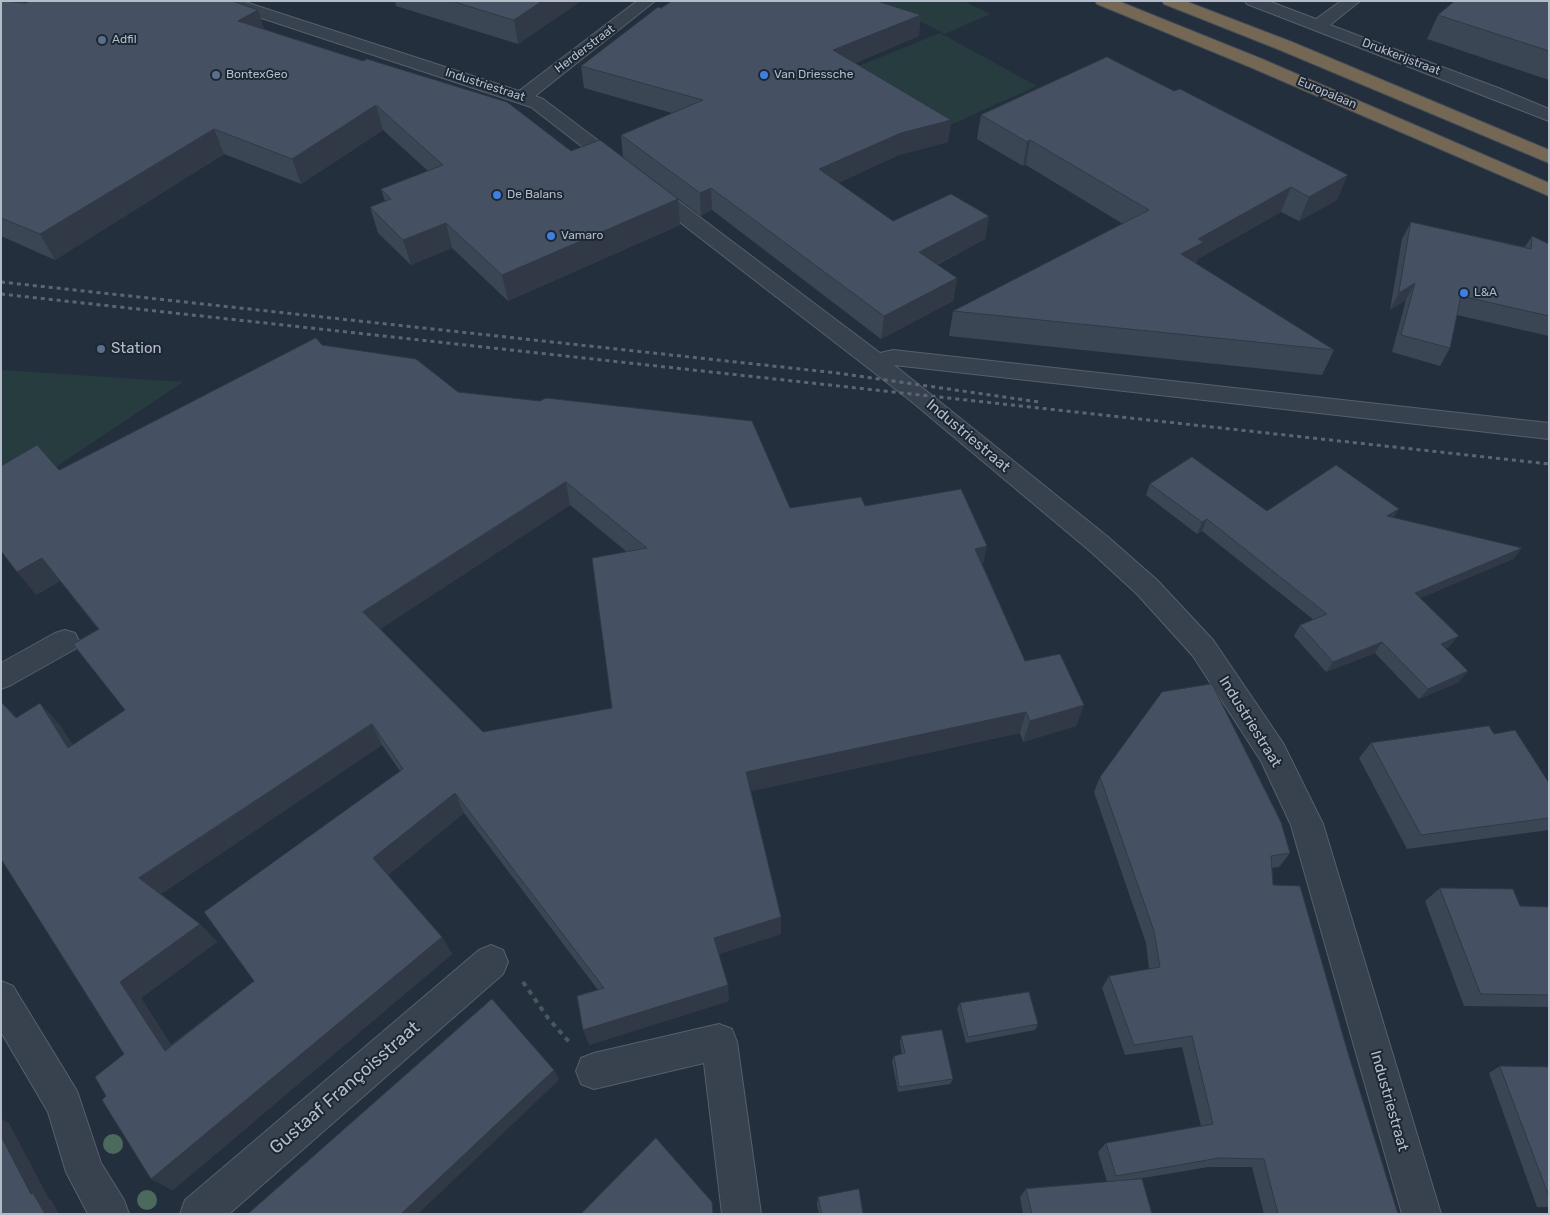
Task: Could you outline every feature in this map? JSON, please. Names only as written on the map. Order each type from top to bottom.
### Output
[{"type":"highway","name":"Europalaan","points":[[1103,1],[1274,71],[1549,190]]},
{"type":"highway","name":"Europalaan","points":[[1170,1],[1286,46],[1549,157]]},
{"type":"street","name":"Industriestraat","points":[[226,1],[537,103],[876,362],[1099,544],[1147,587],[1203,648],[1272,752],[1307,824],[1422,1214]]},
{"type":"street","name":"Herderstraat","points":[[523,97],[647,1]]},
{"type":"street","name":"Drukkerijstraat","points":[[1253,1],[1549,116]]},
{"type":"street","points":[[1318,26],[1352,1]]},
{"type":"street","points":[[876,362],[893,357],[1549,431]]},
{"type":"street","points":[[1,677],[65,640]]},
{"type":"street","name":"Gustaaf Françoisstraat","points":[[199,1214],[491,962]]},
{"type":"street","points":[[1,998],[64,1104],[85,1172],[110,1214]]},
{"type":"street","points":[[594,1071],[719,1042],[742,1214]]},
{"type":"path","points":[[491,962],[498,957],[509,962],[548,1018],[594,1071]]},
{"type":"green space","points":[[880,1],[963,1],[990,14],[945,34]]},
{"type":"green space","points":[[940,33],[1037,86],[946,127],[849,70]]},
{"type":"green space","points":[[1,370],[183,382],[53,469],[1,500]]},
{"type":"building","points":[[1,1],[26,3],[29,1],[232,1],[258,10],[238,21],[363,61],[367,59],[507,102],[571,151],[600,140],[678,199],[502,275],[446,223],[403,240],[370,207],[391,199],[381,189],[443,165],[376,105],[292,159],[214,129],[40,234],[1,218]]},
{"type":"building","points":[[452,1],[542,1],[514,20]]},
{"type":"building","points":[[672,1],[877,1],[921,15],[833,50],[951,120],[901,133],[819,169],[893,221],[951,194],[989,216],[919,252],[957,278],[884,316],[711,188],[700,193],[621,135],[703,100],[581,66],[658,7],[661,8]]},
{"type":"building","points":[[1455,1],[1549,1],[1549,51],[1438,15]]},
{"type":"building","points":[[1107,57],[1174,91],[1180,89],[1348,175],[1309,197],[1291,187],[1198,239],[1204,242],[1181,254],[1334,350],[953,311],[1149,210],[1030,140],[1027,142],[981,115]]},
{"type":"building","points":[[1411,222],[1531,249],[1532,236],[1549,244],[1549,316],[1461,296],[1450,348],[1401,335],[1415,283],[1399,293]]},
{"type":"building","points":[[316,338],[322,345],[416,359],[458,392],[540,401],[546,398],[752,421],[790,508],[861,497],[865,506],[961,489],[987,546],[975,549],[1025,661],[1060,654],[1084,705],[1030,721],[1026,712],[746,772],[781,917],[714,938],[728,985],[583,1030],[577,996],[604,988],[455,793],[373,858],[442,937],[151,1179],[102,1100],[106,1096],[95,1077],[124,1054],[1,859],[1,702],[16,718],[40,703],[68,748],[125,710],[73,644],[99,629],[42,558],[17,572],[1,551],[1,466],[37,445],[59,470]],"holes":[[[566,482],[647,548],[592,558],[612,708],[483,732],[363,612]],[[372,724],[403,769],[204,912],[254,981],[165,1051],[120,982],[200,924],[139,878]]]},
{"type":"building","points":[[1192,457],[1267,511],[1336,465],[1399,509],[1387,516],[1522,548],[1415,593],[1459,636],[1441,644],[1468,671],[1428,689],[1382,642],[1333,662],[1300,625],[1327,614],[1207,519],[1202,522],[1150,484]]},
{"type":"building","points":[[1212,684],[1281,822],[1290,853],[1271,856],[1273,885],[1300,886],[1348,1053],[1398,1214],[1278,1214],[1264,1159],[1219,1158],[1116,1176],[1106,1143],[1213,1124],[1192,1036],[1134,1045],[1109,976],[1160,967],[1154,931],[1100,777],[1162,692]]},
{"type":"building","points":[[1489,726],[1494,734],[1515,730],[1549,783],[1549,818],[1421,835],[1371,743]]},
{"type":"building","points":[[1440,888],[1513,889],[1520,906],[1549,907],[1549,995],[1481,994]]},
{"type":"building","points":[[1029,992],[1038,1024],[968,1037],[960,1003]]},
{"type":"building","points":[[492,999],[554,1070],[401,1214],[248,1214]]},
{"type":"building","points":[[942,1030],[953,1079],[899,1087],[894,1056],[905,1053],[901,1036]]},
{"type":"building","points":[[1500,1066],[1549,1067],[1549,1196]]},
{"type":"building","points":[[1,1136],[31,1194],[33,1193],[45,1214],[1,1214]]},
{"type":"building","points":[[656,1138],[712,1202],[713,1214],[581,1214]]},
{"type":"building","points":[[1142,1179],[1152,1214],[1032,1214],[1026,1189]]},
{"type":"building","points":[[859,1189],[863,1214],[822,1214],[818,1197]]},
{"type":"railway","points":[[1,282],[837,373],[1039,402]]},
{"type":"railway","points":[[1,294],[1549,464]]},
{"type":"place","name":"Adfil","points":[[102,40]]},
{"type":"place","name":"BontexGeo","points":[[216,75]]},
{"type":"place","name":"Van Driessche","points":[[764,75]]},
{"type":"place","name":"De Balans","points":[[497,195]]},
{"type":"place","name":"Vamaro","points":[[551,236]]},
{"type":"place","name":"L&A","points":[[1464,293]]},
{"type":"place","name":"Station","points":[[101,349]]}]
